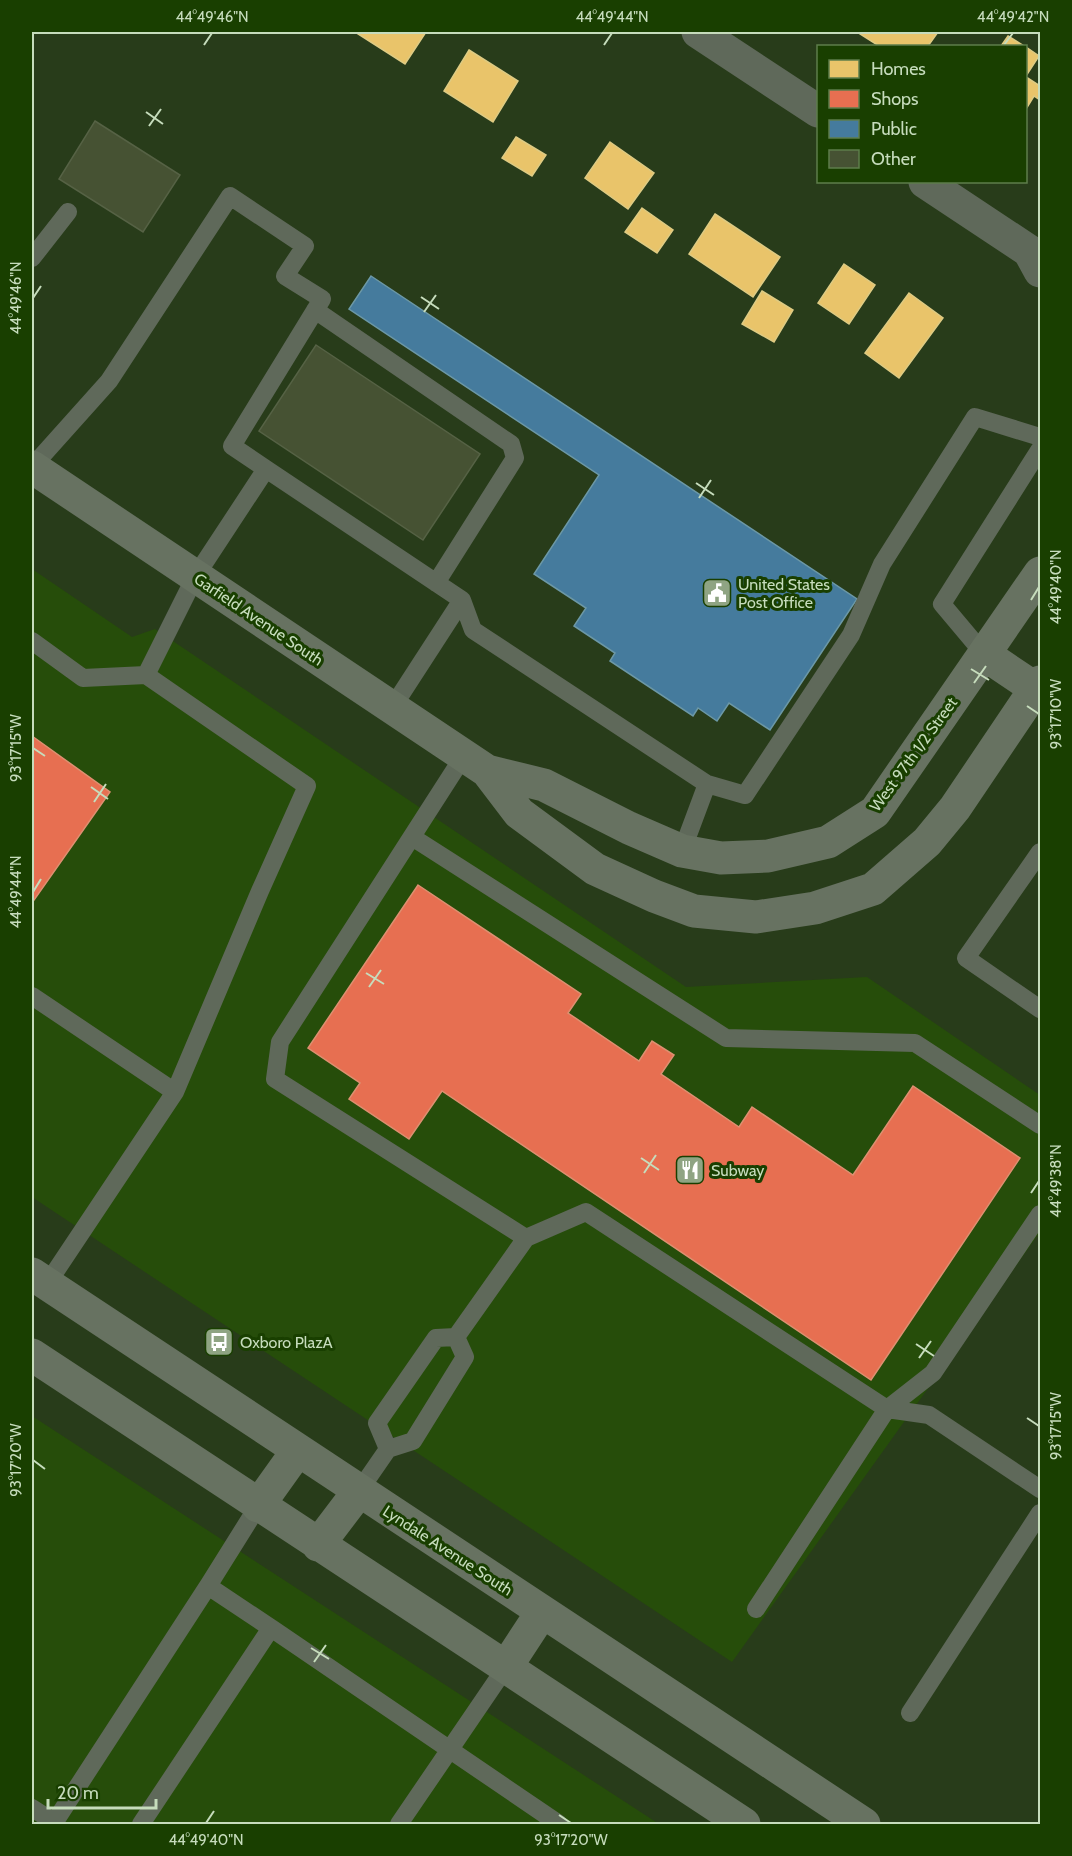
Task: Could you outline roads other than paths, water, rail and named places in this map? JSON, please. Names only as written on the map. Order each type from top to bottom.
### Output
[{"type":"main road","name":"Garfield Avenue South","points":[[32,467],[475,764],[519,813],[595,869],[654,896],[694,911],[756,917],[815,908],[873,889],[927,842],[955,808],[1038,686]]},
{"type":"main road","name":"West 97th 1/2 Street","points":[[768,856],[828,842],[875,812],[1041,573]]},
{"type":"main road","points":[[984,654],[1038,686]]},
{"type":"main road","name":"Garfield Avenue South","points":[[475,764],[544,785],[629,828],[682,851],[721,858],[768,856]]},
{"type":"main road","name":"Lyndale Avenue South","points":[[37,1282],[298,1450],[864,1824]]},
{"type":"main road","points":[[32,1355],[744,1824]]},
{"type":"main road","points":[[258,1506],[298,1450]]},
{"type":"main road","points":[[318,1545],[359,1491]]},
{"type":"main road","points":[[506,1667],[542,1612]]},
{"type":"street","points":[[698,32],[817,110]]},
{"type":"street","points":[[927,183],[1029,251],[1041,271]]},
{"type":"lane","points":[[32,467],[109,381],[230,196],[305,246],[285,276],[322,299],[232,446],[462,600],[473,630],[707,783],[745,795],[851,635],[882,564],[975,417],[1041,437]]},
{"type":"lane","points":[[32,258],[68,212]]},
{"type":"lane","points":[[315,310],[511,444],[515,458],[436,583]]},
{"type":"lane","points":[[984,654],[942,604],[1041,449]]},
{"type":"lane","points":[[146,675],[195,577],[266,469]]},
{"type":"lane","points":[[392,708],[462,600]]},
{"type":"lane","points":[[32,641],[83,678],[146,675],[307,786],[175,1092],[37,1282]]},
{"type":"lane","points":[[475,764],[412,837],[280,1042],[275,1079],[526,1239]]},
{"type":"lane","points":[[682,851],[707,783]]},
{"type":"lane","points":[[412,837],[726,1038],[915,1043],[1041,1125]]},
{"type":"lane","points":[[1041,852],[966,957],[1041,1009]]},
{"type":"lane","points":[[32,996],[175,1092]]},
{"type":"lane","points":[[456,1337],[526,1239],[586,1212],[886,1409],[929,1415],[1041,1489]]},
{"type":"lane","points":[[756,1609],[886,1409],[933,1373],[1041,1214]]},
{"type":"lane","points":[[388,1449],[377,1424],[436,1338],[456,1337]]},
{"type":"lane","points":[[359,1491],[388,1449],[413,1441],[465,1358],[456,1337]]},
{"type":"lane","points":[[32,1808],[56,1824],[258,1506]]},
{"type":"lane","points":[[910,1713],[1041,1513]]},
{"type":"lane","points":[[208,1586],[559,1824]]},
{"type":"lane","points":[[141,1824],[271,1628]]},
{"type":"lane","points":[[399,1824],[506,1667]]},
{"type":"place","name":"United States Post Office","points":[[717,593]]},
{"type":"place","name":"Subway","points":[[690,1170]]},
{"type":"place","name":"Oxboro PlazA","points":[[219,1342]]}]
